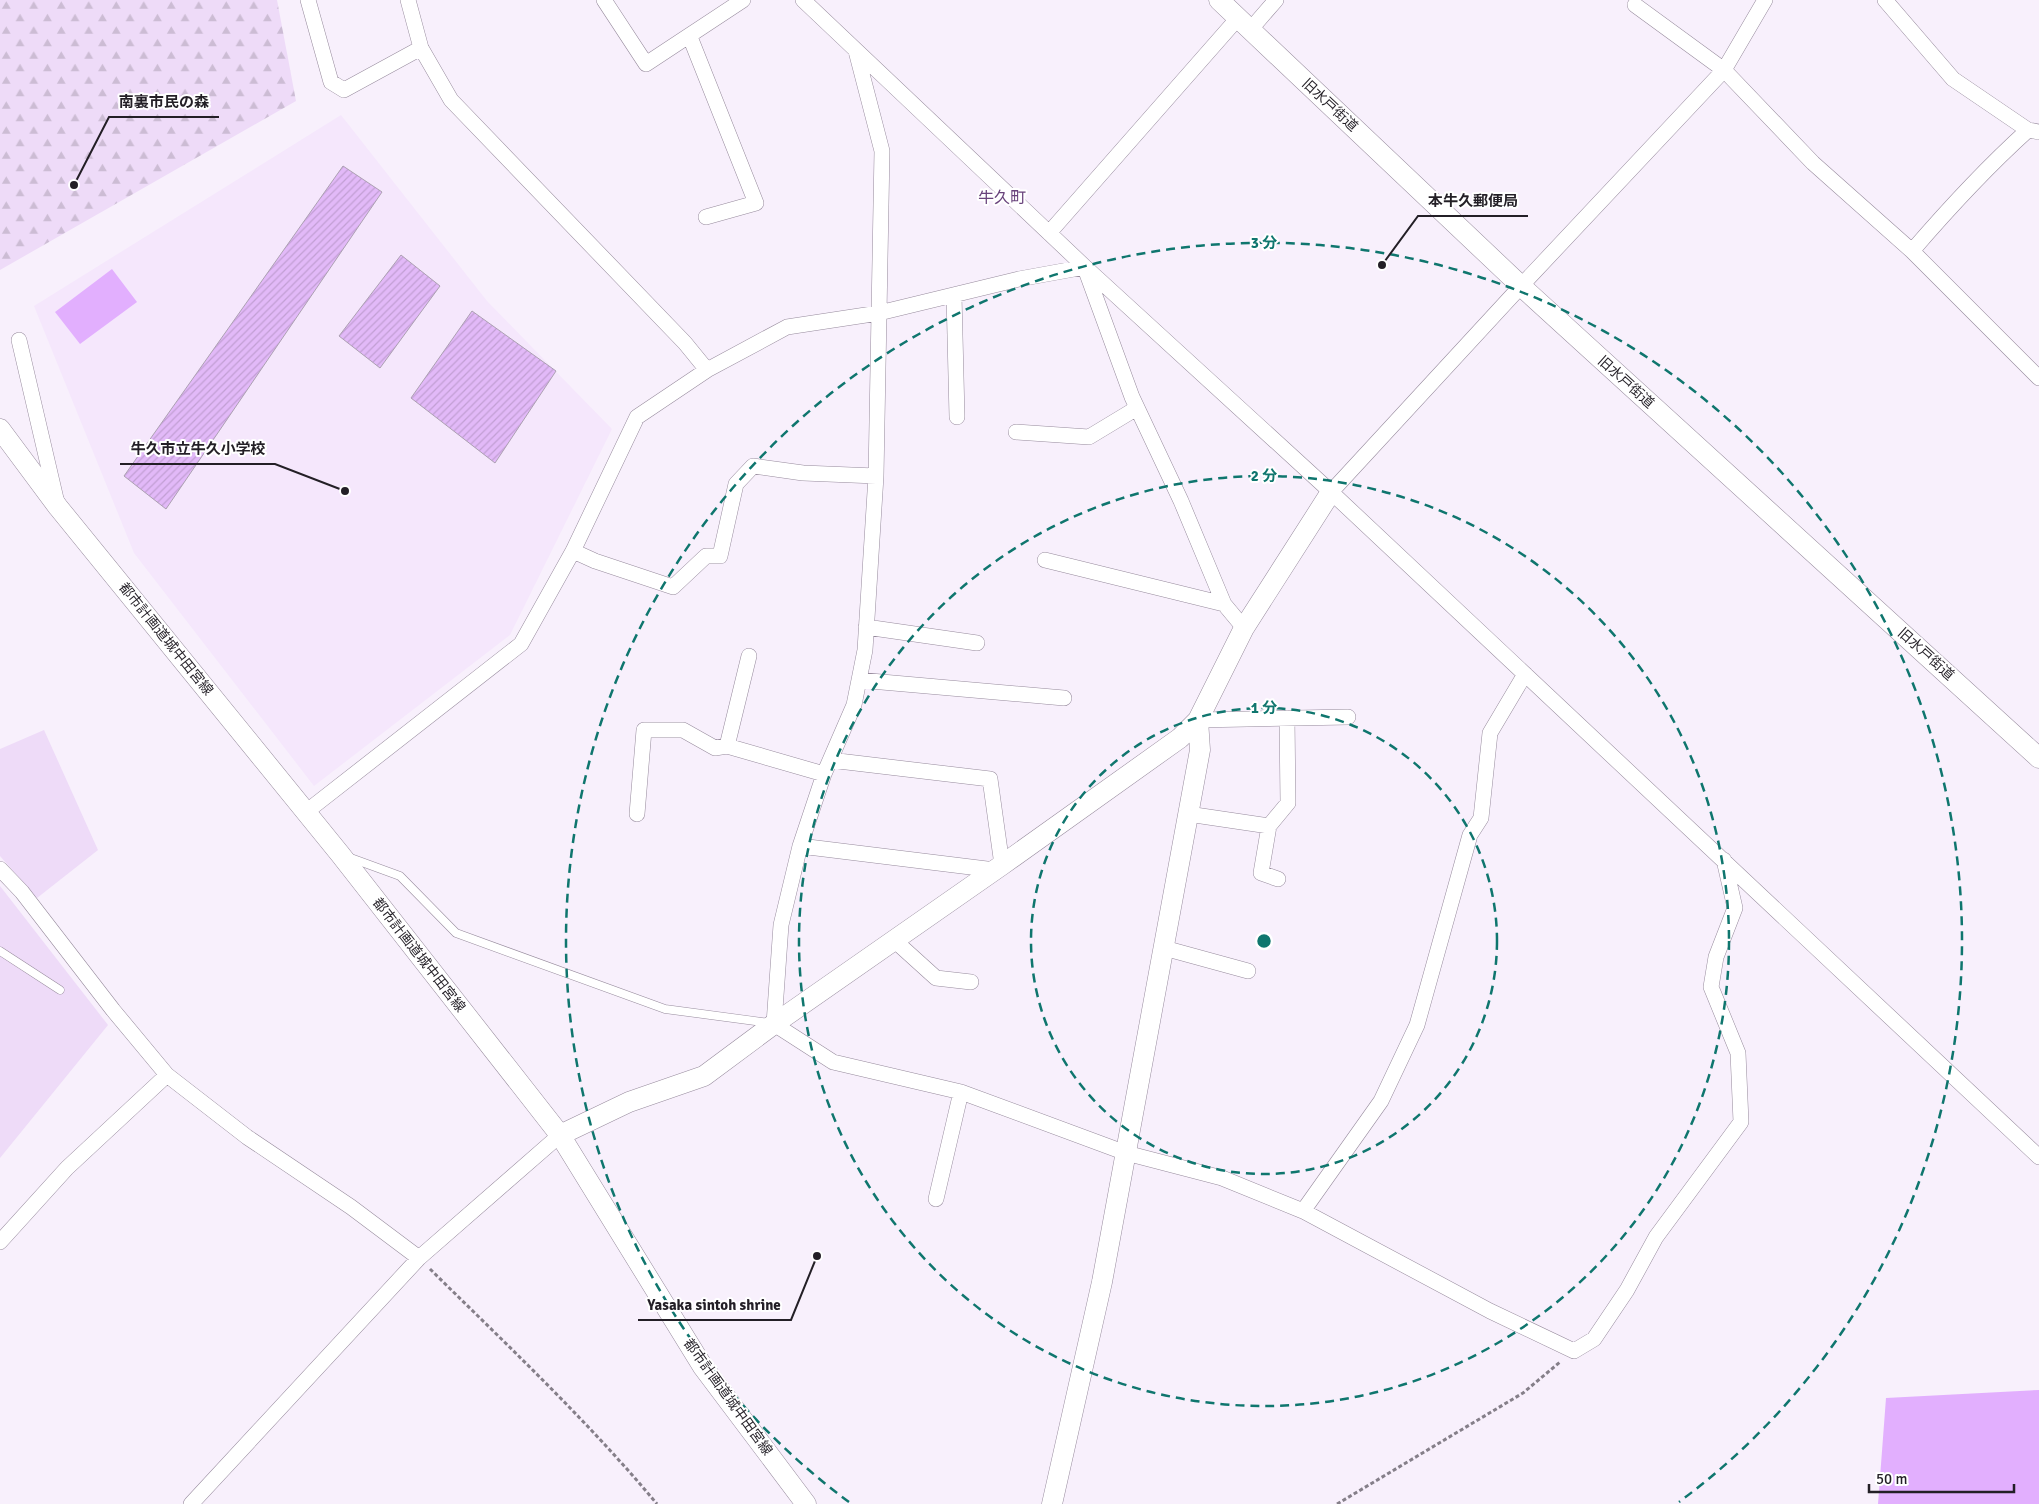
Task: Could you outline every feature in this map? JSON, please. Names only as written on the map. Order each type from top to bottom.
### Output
[{"type":"street","points":[[308,0],[331,82],[344,90],[421,48]]},
{"type":"street","points":[[408,0],[421,48],[451,100],[672,329],[706,370]]},
{"type":"street","points":[[604,0],[646,64],[690,37],[743,0]]},
{"type":"street","points":[[803,0],[1085,267],[1331,492],[2039,1157]]},
{"type":"street","name":"旧水戸街道","points":[[1219,0],[1521,286],[2039,758]]},
{"type":"street","points":[[1049,233],[1244,24],[1276,0]]},
{"type":"street","points":[[190,1504],[420,1258],[560,1135],[629,1102],[704,1076],[774,1024],[1180,738],[1198,720],[1244,628],[1331,492],[1724,70],[1766,0]]},
{"type":"street","points":[[1885,0],[1953,79],[2034,131],[1993,162],[1955,201],[1912,251]]},
{"type":"street","points":[[1635,5],[1724,70],[1813,163],[1912,251],[2039,378]]},
{"type":"street","points":[[690,37],[756,203],[706,217]]},
{"type":"street","points":[[774,1024],[781,925],[800,846],[824,774],[854,705],[865,650],[876,476],[882,150],[856,51]]},
{"type":"street","points":[[306,812],[521,644],[573,551],[638,417],[706,370],[787,327],[879,313],[1019,279],[1085,267]]},
{"type":"street","points":[[1085,267],[1137,408],[1181,501],[1224,604],[1244,628]]},
{"type":"street","points":[[954,295],[957,417]]},
{"type":"street","points":[[19,340],[58,507]]},
{"type":"street","points":[[1016,432],[1089,437],[1137,408]]},
{"type":"street","name":"都市計画道城中田宮線","points":[[0,429],[58,507],[340,854],[560,1135],[703,1367],[806,1504]]},
{"type":"street","points":[[573,551],[595,561],[673,587],[706,556],[720,556],[736,484],[753,466],[803,473],[876,476]]},
{"type":"street","points":[[1045,560],[1224,604]]},
{"type":"street","points":[[866,627],[977,643]]},
{"type":"street","points":[[727,746],[749,656]]},
{"type":"street","points":[[1304,1211],[1381,1101],[1417,1025],[1470,835],[1481,818],[1490,733],[1525,674]]},
{"type":"street","points":[[859,680],[1064,698]]},
{"type":"street","points":[[1198,720],[1348,717]]},
{"type":"street","points":[[1278,878],[1261,873],[1268,826],[1288,803],[1288,718]]},
{"type":"street","points":[[1052,1504],[1102,1282],[1200,750],[1198,720]]},
{"type":"street","points":[[637,814],[644,730],[683,730],[715,748],[727,746],[824,774]]},
{"type":"street","points":[[830,760],[990,779],[998,868]]},
{"type":"street","points":[[1188,814],[1268,826]]},
{"type":"street","points":[[800,846],[998,868]]},
{"type":"street","points":[[774,1024],[833,1062],[961,1092],[1126,1153],[1222,1178],[1304,1211],[1490,1311],[1574,1351],[1594,1339],[1626,1290],[1656,1237],[1741,1122],[1738,1053],[1711,987],[1716,957],[1735,908],[1724,860]]},
{"type":"street","points":[[0,869],[22,892],[113,1010],[167,1075],[247,1136],[351,1207],[420,1258]]},
{"type":"street","points":[[894,940],[936,978],[971,982]]},
{"type":"street","points":[[1164,948],[1248,971]]},
{"type":"street","points":[[0,1242],[67,1168],[167,1075]]},
{"type":"street","points":[[936,1199],[961,1092]]},
{"type":"lane","points":[[340,854],[400,876],[456,933],[665,1009],[774,1024]]},
{"type":"lane","points":[[0,951],[60,990]]},
{"type":"path","points":[[420,1258],[550,1388],[657,1504]]},
{"type":"path","points":[[1337,1504],[1522,1393],[1574,1351]]},
{"type":"shaded area","points":[[341,115],[487,301],[612,429],[510,635],[314,786],[134,553],[34,306]]},
{"type":"shaded area","points":[[112,269],[137,302],[80,344],[55,312]]},
{"type":"shaded area","points":[[2039,1390],[2039,1504],[1878,1504],[1886,1398]]},
{"type":"green space","points":[[0,0],[277,0],[296,101],[0,270]]},
{"type":"green space","points":[[44,730],[98,850],[37,898],[0,856],[0,749]]},
{"type":"green space","points":[[0,886],[108,1025],[0,1158]]},
{"type":"building","points":[[343,166],[382,192],[166,509],[124,476]]},
{"type":"building","points":[[401,255],[440,286],[380,368],[339,336]]},
{"type":"building","points":[[472,311],[556,371],[495,463],[411,398]]},
{"type":"place","name":"南裏市民の森","points":[[74,185]]},
{"type":"place","name":"本牛久郵便局","points":[[1382,265]]},
{"type":"place","name":"牛久市立牛久小学校","points":[[345,491]]},
{"type":"place","name":"Yasaka sintoh shrine","points":[[817,1256]]},
{"type":"district","name":"牛久町","points":[[1002,198]]}]
